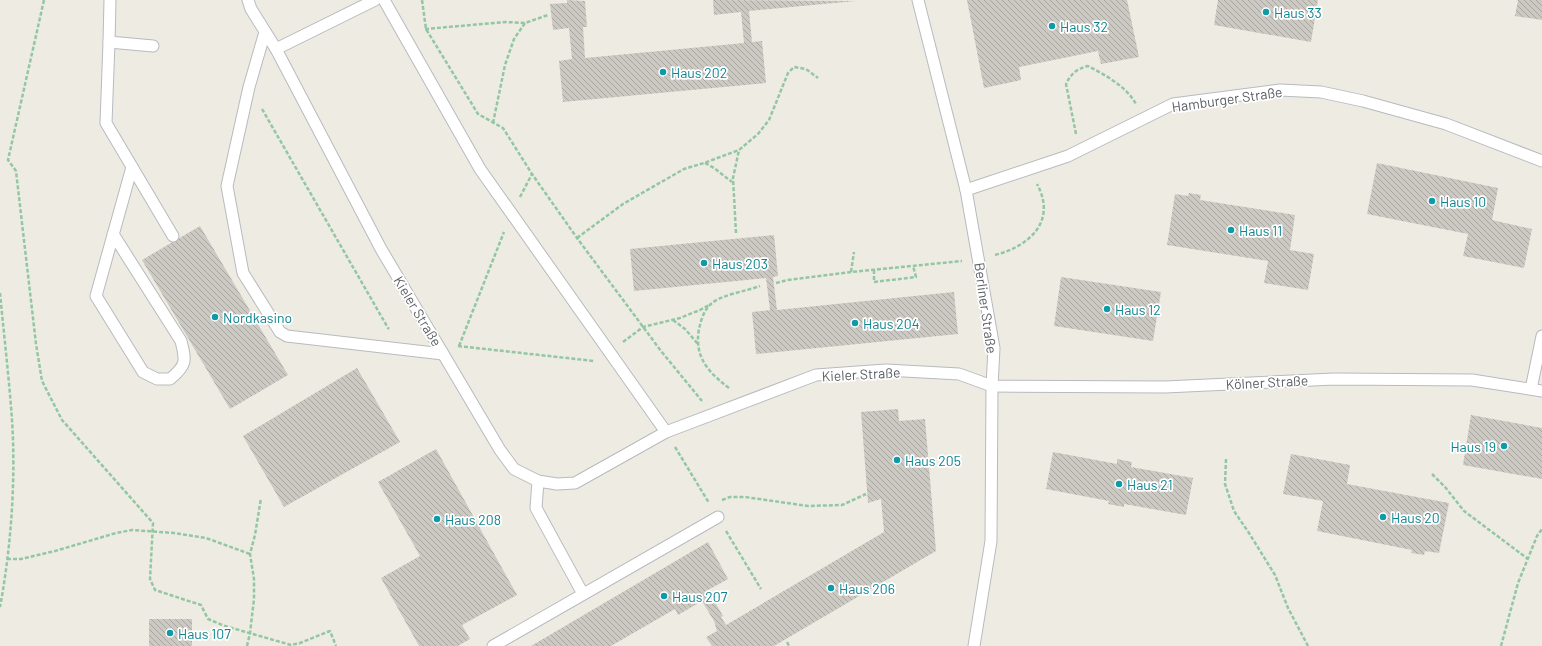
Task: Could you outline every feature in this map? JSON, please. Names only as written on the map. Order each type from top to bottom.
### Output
[{"type":"lane","points":[[110,0],[106,123],[173,236]]},
{"type":"lane","name":"Kieler Straße","points":[[248,0],[251,9],[276,49],[381,249],[500,450],[514,468],[538,481],[556,484],[574,483],[666,432],[712,416],[816,375],[886,370],[958,374],[992,386]]},
{"type":"lane","points":[[276,49],[375,0]]},
{"type":"lane","points":[[384,0],[480,169],[666,432]]},
{"type":"lane","name":"Berliner Straße","points":[[918,0],[966,190],[994,348],[992,386],[991,541],[974,646]]},
{"type":"lane","points":[[265,32],[250,87],[227,186],[243,273],[280,332],[287,336],[443,354]]},
{"type":"lane","points":[[108,42],[153,46]]},
{"type":"lane","name":"Hamburger Straße","points":[[966,190],[1068,156],[1173,104],[1280,90],[1321,92],[1363,101],[1446,124],[1542,161]]},
{"type":"lane","points":[[113,234],[181,341],[186,359],[180,371],[170,379],[157,379],[143,372],[96,296],[113,234],[132,167]]},
{"type":"lane","points":[[1536,390],[1542,336]]},
{"type":"lane","name":"Kölner Straße","points":[[992,386],[1165,387],[1334,378],[1472,380],[1536,390]]},
{"type":"lane","points":[[538,481],[536,508],[583,594]]},
{"type":"lane","points":[[493,646],[718,517]]},
{"type":"path","points":[[44,0],[8,160],[16,171],[42,381],[62,420],[151,519],[153,523],[150,579],[155,590],[201,605],[208,619],[250,633],[291,645],[330,631],[336,646]]},
{"type":"path","points":[[422,0],[426,29],[478,114],[503,128],[532,174],[577,238],[712,416]]},
{"type":"path","points":[[404,36],[412,31],[426,29],[506,22],[525,23],[548,15]]},
{"type":"path","points":[[493,123],[505,64],[514,39],[525,23]]},
{"type":"path","points":[[1079,151],[1066,84],[1074,72],[1081,68],[1088,66],[1124,89],[1133,98],[1143,119]]},
{"type":"path","points":[[577,238],[623,204],[684,169],[739,150],[758,134],[769,120],[788,73],[794,68],[799,67],[806,69],[818,78]]},
{"type":"path","points":[[736,233],[733,182],[735,164],[739,150]]},
{"type":"path","points":[[704,163],[714,168],[733,182]]},
{"type":"path","points":[[776,283],[788,280],[851,272],[979,259],[1001,253],[1024,242],[1034,234],[1044,216],[1044,204],[1040,188],[1030,169]]},
{"type":"path","points":[[459,346],[511,214],[532,174]]},
{"type":"path","points":[[851,272],[854,252]]},
{"type":"path","points":[[874,270],[874,282],[916,277],[913,266]]},
{"type":"path","points":[[610,353],[643,326],[673,320],[700,310],[719,299],[760,286]]},
{"type":"path","points":[[0,293],[12,420],[13,459],[11,523],[0,608]]},
{"type":"path","points":[[711,304],[704,314],[700,325],[698,345],[702,360],[712,375],[729,388]]},
{"type":"path","points":[[673,320],[685,329],[698,345]]},
{"type":"path","points":[[1226,459],[1225,484],[1234,511],[1275,575],[1288,608],[1308,646]]},
{"type":"path","points":[[1432,474],[1445,487],[1464,511],[1528,559]]},
{"type":"path","points":[[720,501],[730,497],[745,497],[808,506],[842,505],[852,502],[866,494]]},
{"type":"path","points":[[247,646],[254,599],[254,579],[250,554],[255,536],[261,498]]},
{"type":"path","points":[[1501,646],[1518,583],[1537,536],[1542,529]]},
{"type":"path","points":[[7,558],[21,559],[132,530],[152,530],[206,538],[250,554]]},
{"type":"path","points":[[787,642],[789,646]]},
{"type":"building","name":"Haus 202","points":[[567,0],[585,1],[587,27],[583,27],[585,58],[744,43],[741,12],[714,15],[713,0],[856,1],[749,11],[752,42],[762,41],[766,83],[563,102],[559,61],[572,59],[569,28],[553,30],[550,4],[567,3]]},
{"type":"building","points":[[967,0],[1127,0],[1139,57],[1101,64],[1098,51],[1019,67],[1021,80],[984,88]]},
{"type":"building","name":"Haus 33","points":[[1218,0],[1318,0],[1311,42],[1214,25]]},
{"type":"building","points":[[1518,0],[1542,0],[1542,20],[1515,16]]},
{"type":"building","name":"Haus 10","points":[[1377,163],[1498,188],[1492,220],[1532,229],[1524,268],[1463,256],[1468,234],[1367,214]]},
{"type":"building","name":"Haus 11","points":[[1189,193],[1201,195],[1200,200],[1295,215],[1290,250],[1314,254],[1308,290],[1264,283],[1268,261],[1167,245],[1175,194],[1188,196]]},
{"type":"building","name":"Nordkasino","points":[[200,226],[288,375],[230,409],[142,260]]},
{"type":"building","points":[[774,235],[778,276],[773,277],[777,310],[954,292],[958,334],[756,354],[752,312],[770,310],[766,278],[634,291],[630,249]]},
{"type":"building","name":"Haus 12","points":[[1061,277],[1161,292],[1153,341],[1054,326]]},
{"type":"building","points":[[357,368],[400,442],[284,507],[243,436]]},
{"type":"building","points":[[898,409],[899,421],[925,419],[936,551],[774,646],[712,646],[706,637],[717,631],[714,621],[702,601],[678,615],[675,609],[611,646],[531,646],[708,542],[728,579],[708,590],[723,616],[721,617],[726,625],[884,532],[881,499],[868,503],[861,412]]},
{"type":"building","name":"Haus 19","points":[[1471,415],[1542,428],[1542,479],[1463,465]]},
{"type":"building","name":"Haus 208","points":[[436,449],[517,595],[462,625],[470,639],[458,646],[419,646],[381,578],[420,556],[378,482]]},
{"type":"building","name":"Haus 21","points":[[1053,452],[1117,464],[1117,459],[1132,462],[1131,467],[1193,478],[1186,515],[1124,504],[1124,507],[1108,504],[1109,501],[1046,489]]},
{"type":"building","name":"Haus 20","points":[[1291,454],[1350,465],[1347,484],[1449,503],[1439,553],[1425,551],[1424,555],[1411,553],[1412,550],[1317,531],[1323,501],[1283,494]]},
{"type":"building","name":"Haus 107","points":[[149,619],[192,619],[192,646],[149,646]]},
{"type":"place","name":"Haus 33","points":[[1266,12]]},
{"type":"place","name":"Haus 32","points":[[1052,26]]},
{"type":"place","name":"Haus 202","points":[[663,72]]},
{"type":"place","name":"Haus 10","points":[[1432,201]]},
{"type":"place","name":"Haus 11","points":[[1231,230]]},
{"type":"place","name":"Haus 203","points":[[704,263]]},
{"type":"place","name":"Haus 12","points":[[1107,309]]},
{"type":"place","name":"Nordkasino","points":[[215,317]]},
{"type":"place","name":"Haus 204","points":[[855,323]]},
{"type":"place","name":"Haus 19","points":[[1504,446]]},
{"type":"place","name":"Haus 205","points":[[897,460]]},
{"type":"place","name":"Haus 21","points":[[1119,484]]},
{"type":"place","name":"Haus 20","points":[[1383,517]]},
{"type":"place","name":"Haus 208","points":[[437,519]]},
{"type":"place","name":"Haus 206","points":[[831,588]]},
{"type":"place","name":"Haus 207","points":[[664,596]]},
{"type":"place","name":"Haus 107","points":[[170,633]]}]
